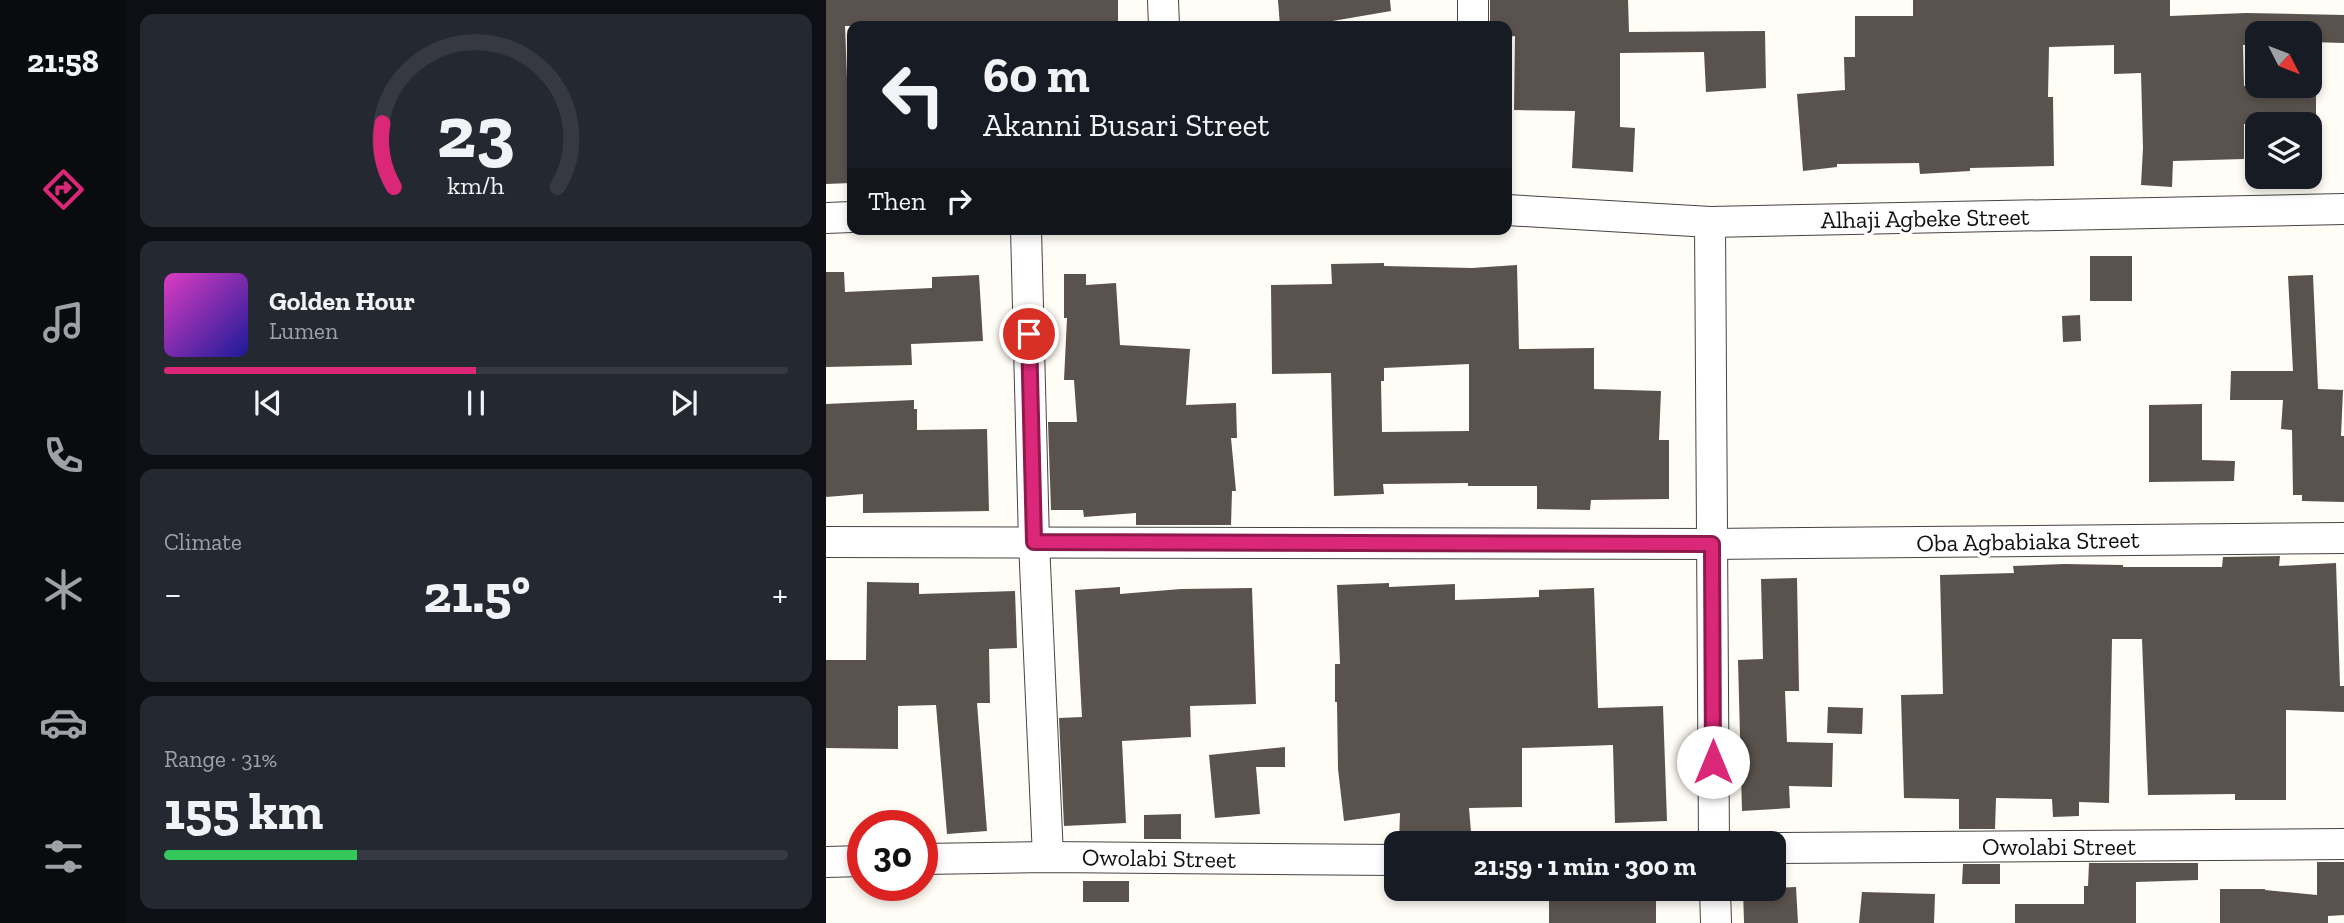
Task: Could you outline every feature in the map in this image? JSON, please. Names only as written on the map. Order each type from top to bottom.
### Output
[{"type":"street","points":[[1163,0],[1164,21]]},
{"type":"street","points":[[1473,0],[1473,21]]},
{"type":"street","name":"Alhaji Agbeke Street","points":[[1512,210],[1710,222],[2344,209]]},
{"type":"street","points":[[826,218],[847,217]]},
{"type":"street","points":[[1710,222],[1714,831]]},
{"type":"street","points":[[1026,235],[1034,542],[1048,857]]},
{"type":"street","name":"Oba Agbabiaka Street","points":[[826,542],[1712,544],[2344,538]]},
{"type":"street","name":"Owolabi Street","points":[[1786,848],[2344,844]]},
{"type":"street","name":"Owolabi Street","points":[[938,859],[1384,860]]},
{"type":"street","points":[[826,862],[847,861]]},
{"type":"street","points":[[1715,901],[1716,923]]},
{"type":"building","points":[[826,0],[1118,0],[1118,21],[847,21],[847,183],[826,184]]},
{"type":"building","points":[[1278,0],[1390,0],[1391,11],[1333,21],[1280,21]]},
{"type":"building","points":[[1490,0],[1628,0],[1629,32],[1765,31],[1766,88],[1706,92],[1704,52],[1620,53],[1620,127],[1635,128],[1633,172],[1572,168],[1575,111],[1514,110],[1515,36],[1512,36],[1512,21],[1490,21]]},
{"type":"building","points":[[1913,0],[2170,0],[2170,16],[2246,13],[2344,15],[2344,43],[2322,42],[2322,21],[2245,21],[2245,98],[2316,98],[2316,112],[2245,112],[2244,159],[2173,161],[2172,187],[2141,185],[2141,73],[2114,74],[2114,45],[2049,47],[2048,97],[2053,97],[2054,166],[1970,168],[1970,171],[1920,174],[1919,163],[1837,164],[1837,167],[1803,171],[1797,94],[1845,90],[1844,57],[1855,57],[1855,16],[1913,16]]},
{"type":"building","points":[[2090,256],[2132,256],[2132,301],[2090,301]]},
{"type":"building","points":[[1384,263],[1384,266],[1472,268],[1517,265],[1519,349],[1594,348],[1594,389],[1661,391],[1659,440],[1669,440],[1669,499],[1591,500],[1590,510],[1537,509],[1537,486],[1468,486],[1468,483],[1383,484],[1384,494],[1334,496],[1331,373],[1272,374],[1271,285],[1332,284],[1331,264]],"holes":[[[1469,364],[1469,431],[1382,432],[1381,381],[1384,381],[1384,368]]]},
{"type":"building","points":[[826,272],[844,272],[845,292],[932,288],[932,277],[979,275],[983,341],[911,344],[912,365],[826,367]]},
{"type":"building","points":[[1064,274],[1086,274],[1086,285],[1116,283],[1120,345],[1190,349],[1186,405],[1236,403],[1237,438],[1231,438],[1236,491],[1232,491],[1231,525],[1136,525],[1136,513],[1084,517],[1083,510],[1051,510],[1048,422],[1077,422],[1074,380],[1064,380],[1067,318],[1064,318]]},
{"type":"building","points":[[2313,275],[2318,389],[2343,390],[2341,436],[2344,436],[2344,502],[2302,501],[2302,495],[2293,495],[2292,430],[2281,429],[2283,400],[2230,400],[2231,371],[2293,371],[2288,276]]},
{"type":"building","points":[[2080,315],[2081,341],[2063,342],[2062,316]]},
{"type":"building","points":[[914,400],[917,430],[987,429],[989,511],[863,513],[863,494],[826,497],[826,404]]},
{"type":"building","points":[[2202,404],[2202,460],[2235,461],[2234,481],[2149,482],[2149,405]]},
{"type":"building","points":[[2280,556],[2279,566],[2336,563],[2340,686],[2344,686],[2344,712],[2286,710],[2286,800],[2235,800],[2235,794],[2148,795],[2142,639],[2112,639],[2109,803],[2079,802],[2079,816],[2053,817],[2052,799],[1996,798],[1995,829],[1959,829],[1959,799],[1904,798],[1901,695],[1943,694],[1940,575],[2014,573],[2013,566],[2064,564],[2222,567],[2223,557]]},
{"type":"building","points":[[1797,578],[1799,691],[1785,691],[1787,742],[1833,743],[1832,787],[1789,786],[1790,808],[1742,811],[1738,660],[1763,659],[1761,579]]},
{"type":"building","points":[[867,582],[919,583],[919,594],[1015,591],[1017,648],[989,649],[990,703],[977,703],[987,831],[947,834],[936,705],[898,706],[898,749],[826,748],[826,660],[866,660]]},
{"type":"building","points":[[1389,583],[1389,587],[1455,584],[1455,600],[1539,597],[1539,590],[1594,588],[1598,708],[1663,706],[1667,821],[1615,823],[1613,745],[1522,748],[1522,807],[1469,808],[1471,831],[1399,831],[1400,813],[1344,821],[1335,702],[1335,664],[1340,664],[1337,585]]},
{"type":"building","points":[[1120,587],[1120,594],[1181,589],[1252,588],[1256,704],[1190,706],[1191,737],[1122,741],[1126,823],[1064,826],[1059,718],[1082,717],[1075,590]]},
{"type":"building","points":[[1828,707],[1863,708],[1862,734],[1827,733]]},
{"type":"building","points":[[1285,747],[1285,767],[1256,767],[1260,814],[1215,818],[1209,755]]},
{"type":"building","points":[[1181,814],[1181,839],[1144,839],[1144,815]]},
{"type":"building","points":[[2317,862],[2344,862],[2344,915],[2328,916],[2328,923],[2220,923],[2220,889],[2265,889],[2317,895]]},
{"type":"building","points":[[2089,863],[2198,863],[2198,880],[2136,882],[2136,923],[2015,923],[2015,904],[2084,904],[2084,886],[2088,886]]},
{"type":"building","points":[[1963,864],[2000,864],[2000,884],[1962,884]]},
{"type":"building","points":[[1083,881],[1129,881],[1129,902],[1083,902]]},
{"type":"building","points":[[1786,887],[1796,887],[1798,923],[1744,923],[1743,901],[1786,901]]},
{"type":"building","points":[[1862,892],[1935,894],[1934,923],[1859,923]]},
{"type":"building","points":[[1549,901],[1656,901],[1656,923],[1549,923]]},
{"type":"route","points":[[1029,334],[1034,542],[1712,544],[1713,762]]}]
